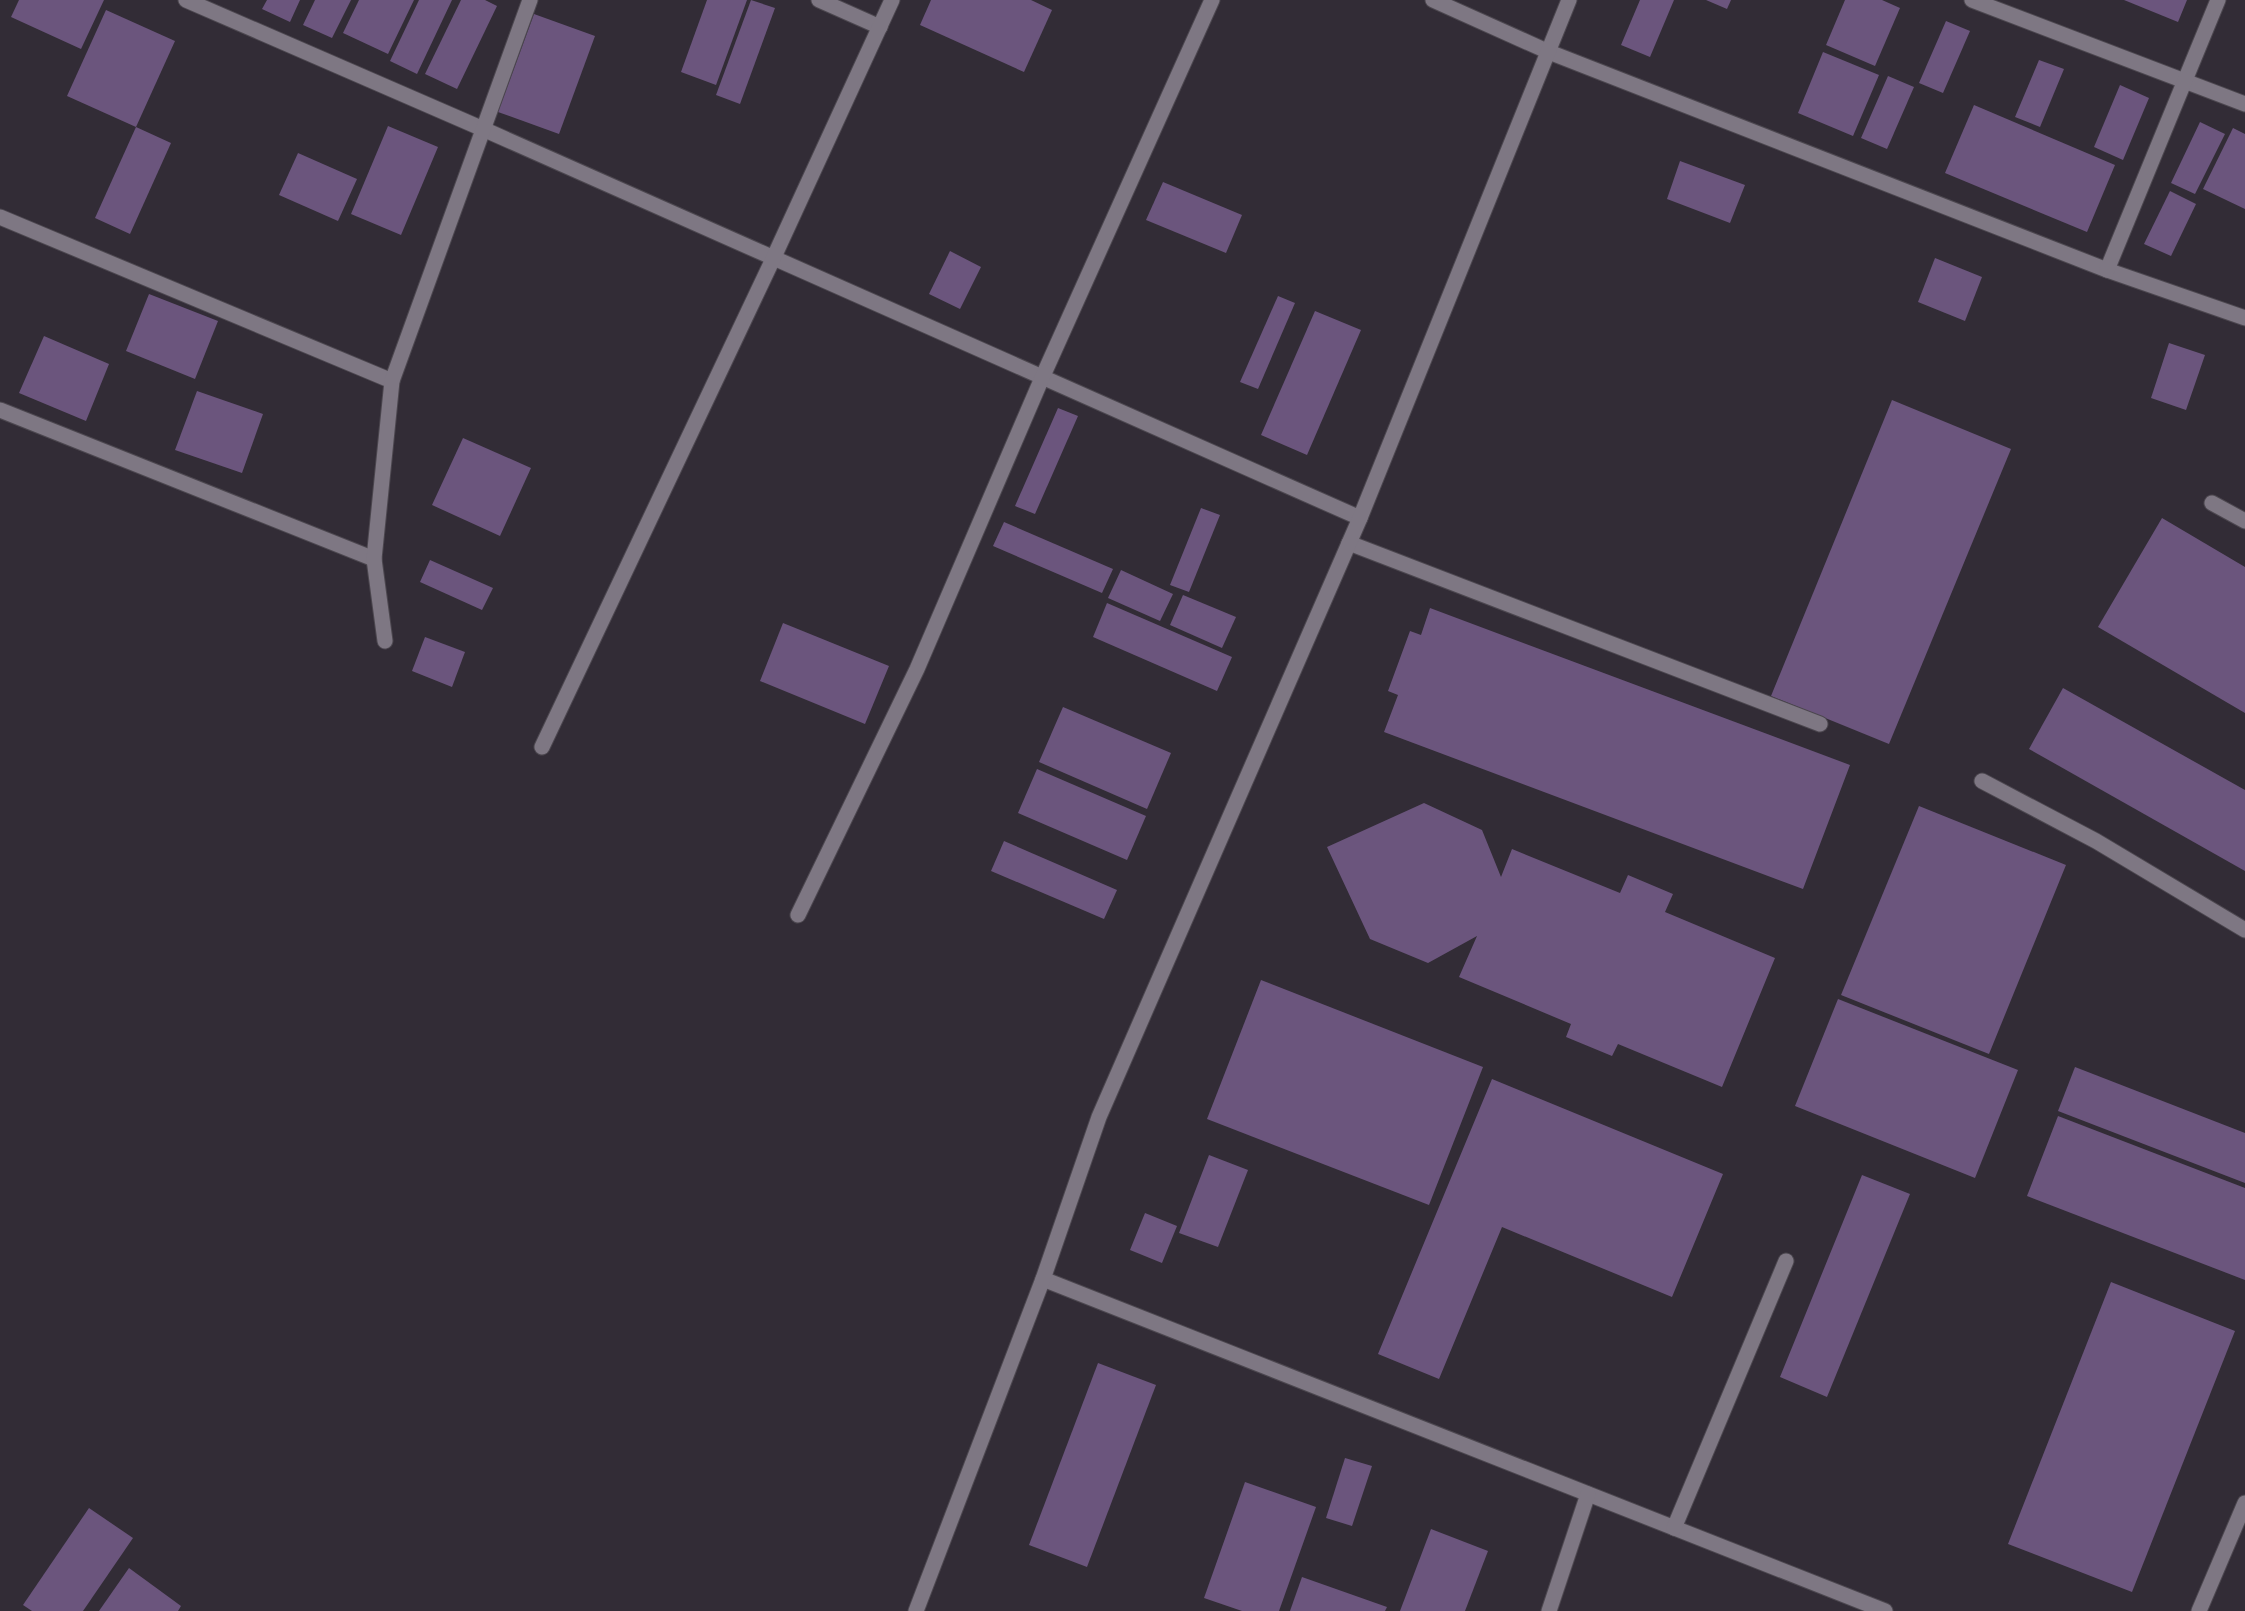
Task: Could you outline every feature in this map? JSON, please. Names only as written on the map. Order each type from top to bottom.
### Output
[{"type":"street","points":[[186,0],[483,129],[1360,518]]},
{"type":"street","points":[[385,641],[374,559],[392,381],[530,0]]},
{"type":"street","points":[[819,0],[880,27]]},
{"type":"street","points":[[542,747],[773,259],[892,0]]},
{"type":"street","points":[[798,915],[917,669],[1042,378],[1212,0]]},
{"type":"street","points":[[1433,0],[1548,52],[2107,270],[2245,318]]},
{"type":"street","points":[[916,1611],[1043,1280],[1098,1117],[1360,518],[1569,0]]},
{"type":"street","points":[[1972,0],[2245,104]]},
{"type":"street","points":[[2107,270],[2218,0]]},
{"type":"street","points":[[0,217],[392,381]]},
{"type":"street","points":[[0,410],[374,559]]},
{"type":"street","points":[[2212,503],[2245,521]]},
{"type":"street","points":[[1349,543],[1820,724]]},
{"type":"street","points":[[1982,781],[2096,841],[2245,930]]},
{"type":"street","points":[[1674,1528],[1786,1261]]},
{"type":"street","points":[[1043,1280],[1885,1611]]},
{"type":"street","points":[[1550,1611],[1588,1494]]},
{"type":"street","points":[[2199,1611],[2245,1503]]},
{"type":"building","points":[[19,0],[104,0],[81,49],[11,17]]},
{"type":"building","points":[[267,0],[300,0],[290,22],[262,9]]},
{"type":"building","points":[[315,0],[351,0],[332,38],[303,25]]},
{"type":"building","points":[[359,0],[414,0],[388,54],[343,33]]},
{"type":"building","points":[[419,0],[452,0],[417,74],[390,61]]},
{"type":"building","points":[[461,0],[485,0],[497,6],[457,89],[425,74]]},
{"type":"building","points":[[707,0],[747,0],[716,85],[681,72]]},
{"type":"building","points":[[751,0],[775,8],[740,104],[716,95]]},
{"type":"building","points":[[931,0],[1031,0],[1052,10],[1024,72],[920,25]]},
{"type":"building","points":[[1640,0],[1674,0],[1650,57],[1621,45]]},
{"type":"building","points":[[1706,0],[1731,0],[1727,9]]},
{"type":"building","points":[[1845,0],[1882,0],[1900,8],[1875,66],[1826,45]]},
{"type":"building","points":[[2124,0],[2187,0],[2178,22]]},
{"type":"building","points":[[106,10],[175,41],[136,127],[67,96]]},
{"type":"building","points":[[534,14],[595,36],[559,134],[498,112]]},
{"type":"building","points":[[1946,21],[1970,31],[1943,93],[1919,83]]},
{"type":"building","points":[[1823,52],[1879,75],[1853,136],[1798,113]]},
{"type":"building","points":[[2039,60],[2064,69],[2040,127],[2015,117]]},
{"type":"building","points":[[1888,76],[1914,87],[1887,149],[1861,138]]},
{"type":"building","points":[[2120,85],[2149,98],[2123,160],[2094,147]]},
{"type":"building","points":[[1974,105],[2115,165],[2087,232],[1945,173]]},
{"type":"building","points":[[2200,122],[2225,134],[2195,194],[2171,183]]},
{"type":"building","points":[[388,126],[438,147],[401,235],[351,214]]},
{"type":"building","points":[[136,127],[171,143],[130,234],[95,218]]},
{"type":"building","points":[[2233,128],[2245,134],[2245,209],[2203,189]]},
{"type":"building","points":[[298,153],[357,179],[338,221],[279,195]]},
{"type":"building","points":[[1680,161],[1745,185],[1730,223],[1667,199]]},
{"type":"building","points":[[1163,182],[1242,215],[1226,253],[1146,220]]},
{"type":"building","points":[[2170,191],[2196,204],[2171,256],[2144,244]]},
{"type":"building","points":[[950,251],[981,267],[960,309],[929,294]]},
{"type":"building","points":[[1935,258],[1982,277],[1965,321],[1918,302]]},
{"type":"building","points":[[149,294],[218,321],[195,379],[126,351]]},
{"type":"building","points":[[1278,296],[1295,303],[1258,389],[1240,382]]},
{"type":"building","points":[[1315,311],[1361,330],[1307,455],[1261,435]]},
{"type":"building","points":[[44,336],[109,364],[86,421],[19,393]]},
{"type":"building","points":[[2169,343],[2205,355],[2186,410],[2151,398]]},
{"type":"building","points":[[197,391],[263,414],[242,473],[175,450]]},
{"type":"building","points":[[1892,400],[2011,449],[1889,744],[1771,696]]},
{"type":"building","points":[[1058,408],[1078,416],[1035,514],[1015,506]]},
{"type":"building","points":[[463,438],[531,468],[500,536],[432,505]]},
{"type":"building","points":[[1201,508],[1220,515],[1189,592],[1170,585]]},
{"type":"building","points":[[2162,518],[2245,567],[2245,713],[2098,627]]},
{"type":"building","points":[[1004,522],[1113,569],[1102,593],[993,546]]},
{"type":"building","points":[[430,560],[493,588],[482,610],[420,582]]},
{"type":"building","points":[[1121,570],[1173,594],[1160,621],[1108,598]]},
{"type":"building","points":[[1183,595],[1236,617],[1222,648],[1170,625]]},
{"type":"building","points":[[1107,603],[1232,657],[1217,691],[1093,637]]},
{"type":"building","points":[[1430,608],[1850,765],[1803,889],[1384,732],[1398,695],[1388,691],[1410,631],[1421,635]]},
{"type":"building","points":[[783,623],[889,666],[865,724],[760,681]]},
{"type":"building","points":[[425,637],[465,652],[452,687],[412,671]]},
{"type":"building","points":[[2063,688],[2245,790],[2245,871],[2029,749]]},
{"type":"building","points":[[1063,707],[1171,753],[1147,809],[1039,762]]},
{"type":"building","points":[[1037,769],[1146,816],[1127,860],[1018,813]]},
{"type":"building","points":[[1424,803],[1482,830],[1501,877],[1512,849],[1620,893],[1628,875],[1673,894],[1665,912],[1775,958],[1722,1087],[1618,1044],[1612,1056],[1566,1037],[1571,1024],[1459,977],[1477,936],[1428,963],[1370,939],[1327,847]]},
{"type":"building","points":[[1919,806],[2066,865],[1989,1054],[1841,995]]},
{"type":"building","points":[[1004,841],[1117,890],[1104,919],[991,871]]},
{"type":"building","points":[[1261,980],[1483,1067],[1429,1205],[1207,1119]]},
{"type":"building","points":[[1838,999],[2018,1070],[1975,1178],[1795,1106]]},
{"type":"building","points":[[2075,1067],[2245,1133],[2245,1183],[2058,1111]]},
{"type":"building","points":[[1492,1079],[1723,1174],[1672,1297],[1502,1227],[1439,1379],[1378,1354]]},
{"type":"building","points":[[2058,1116],[2245,1188],[2245,1280],[2027,1196]]},
{"type":"building","points":[[1209,1155],[1248,1170],[1218,1247],[1179,1233]]},
{"type":"building","points":[[1862,1175],[1910,1194],[1827,1397],[1780,1377]]},
{"type":"building","points":[[1145,1213],[1177,1226],[1162,1263],[1130,1250]]},
{"type":"building","points":[[2111,1282],[2235,1331],[2132,1592],[2008,1544]]},
{"type":"building","points":[[1098,1363],[1156,1385],[1087,1567],[1029,1545]]},
{"type":"building","points":[[1345,1458],[1372,1466],[1352,1526],[1326,1518]]},
{"type":"building","points":[[1245,1482],[1316,1507],[1279,1611],[1242,1611],[1204,1598]]},
{"type":"building","points":[[89,1508],[133,1538],[83,1611],[32,1611],[23,1605]]},
{"type":"building","points":[[1431,1529],[1488,1551],[1465,1611],[1400,1611]]},
{"type":"building","points":[[129,1568],[181,1606],[178,1611],[99,1611]]},
{"type":"building","points":[[1302,1577],[1387,1607],[1385,1611],[1290,1611]]}]
